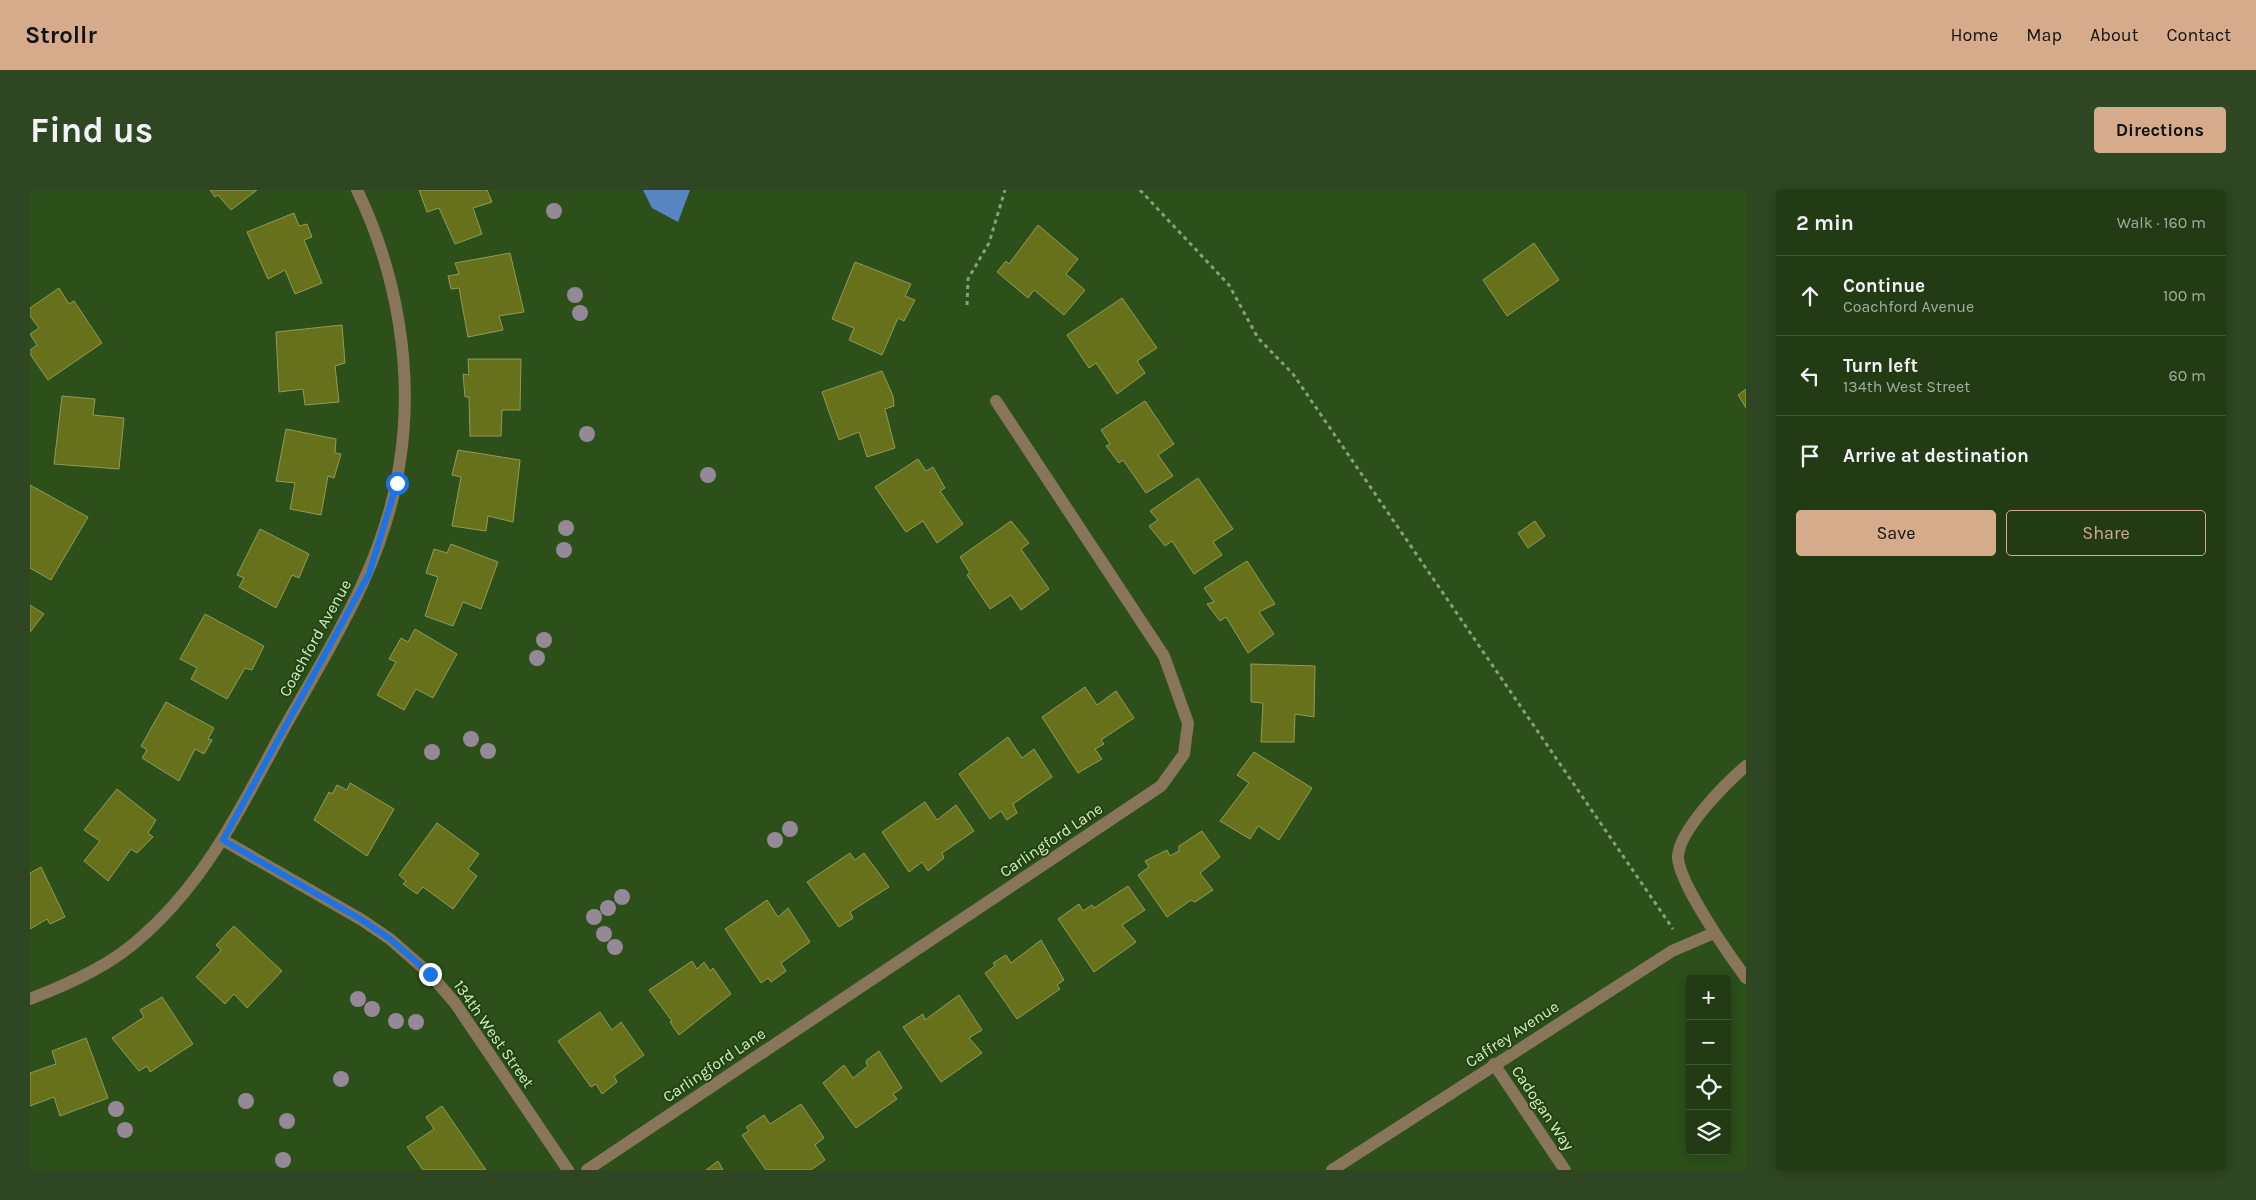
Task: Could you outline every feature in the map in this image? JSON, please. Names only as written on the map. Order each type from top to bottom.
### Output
[{"type":"street","name":"Coachford Avenue","points":[[30,999],[65,985],[99,967],[145,935],[188,890],[223,840],[369,574],[397,483],[401,458],[404,394],[403,353],[390,280],[380,248],[357,190]]},
{"type":"street","name":"Carlingford Lane","points":[[587,1170],[1161,786],[1184,754],[1188,723],[1164,656],[996,401]]},
{"type":"street","points":[[1741,770],[1697,819],[1680,848],[1678,858],[1682,873],[1714,933],[1746,978]]},
{"type":"street","name":"134th West Street","points":[[223,840],[362,920],[390,939],[430,974],[455,1004],[568,1170]]},
{"type":"street","name":"Caffrey Avenue","points":[[1332,1170],[1672,951],[1714,933]]},
{"type":"street","name":"Cadogan Way","points":[[1494,1064],[1565,1170]]},
{"type":"path","points":[[967,305],[968,279],[989,243],[1005,190]]},
{"type":"path","points":[[1140,190],[1230,285],[1258,338],[1293,374],[1684,946]]},
{"type":"water","points":[[643,190],[690,190],[678,222],[652,208]]},
{"type":"building","points":[[210,190],[257,190],[231,210],[218,195],[215,197]]},
{"type":"building","points":[[419,190],[487,190],[492,202],[473,208],[482,234],[455,244],[439,208],[427,212]]},
{"type":"building","points":[[294,213],[299,226],[307,224],[312,237],[304,240],[322,283],[295,294],[285,270],[268,279],[247,232]]},
{"type":"building","points":[[1038,225],[1078,259],[1066,274],[1085,290],[1064,315],[1034,290],[1028,298],[997,272],[1006,261],[1009,264]]},
{"type":"building","points":[[1534,243],[1559,280],[1507,316],[1483,280]]},
{"type":"building","points":[[510,253],[524,312],[499,316],[503,330],[468,337],[459,288],[451,289],[448,276],[459,274],[455,263]]},
{"type":"building","points":[[855,262],[911,284],[905,296],[915,300],[904,321],[898,318],[882,355],[849,340],[854,328],[832,319]]},
{"type":"building","points":[[59,288],[69,304],[74,301],[102,343],[48,380],[30,354],[30,350],[37,345],[30,334],[39,328],[30,316],[30,308]]},
{"type":"building","points":[[1122,298],[1157,348],[1137,361],[1145,373],[1117,394],[1096,363],[1089,368],[1067,335]]},
{"type":"building","points":[[342,325],[345,363],[335,366],[339,402],[305,405],[303,389],[279,392],[276,332]]},
{"type":"building","points":[[468,359],[521,359],[520,410],[502,410],[501,436],[470,436],[469,397],[465,397],[463,374],[469,375]]},
{"type":"building","points":[[882,371],[893,396],[894,406],[885,409],[895,448],[867,457],[859,432],[839,440],[822,392]]},
{"type":"building","points":[[1746,389],[1746,408],[1738,395]]},
{"type":"building","points":[[62,396],[95,399],[93,415],[124,418],[119,469],[54,464]]},
{"type":"building","points":[[1145,401],[1174,444],[1158,455],[1173,476],[1146,493],[1123,460],[1119,463],[1106,446],[1110,444],[1101,430]]},
{"type":"building","points":[[286,429],[336,439],[335,453],[341,454],[334,478],[328,476],[321,515],[290,509],[295,483],[276,481]]},
{"type":"building","points":[[458,450],[520,460],[513,522],[488,516],[486,531],[452,526],[461,477],[452,475]]},
{"type":"building","points":[[918,459],[926,471],[933,467],[945,488],[940,491],[963,524],[937,543],[923,521],[906,532],[875,487]]},
{"type":"building","points":[[1198,478],[1233,529],[1213,542],[1222,555],[1194,574],[1172,541],[1165,546],[1149,526],[1158,520],[1150,511]]},
{"type":"building","points":[[30,485],[88,517],[51,580],[30,568]]},
{"type":"building","points":[[1011,521],[1029,543],[1021,549],[1049,589],[1021,610],[1011,595],[990,609],[967,575],[970,573],[960,557]]},
{"type":"building","points":[[1535,521],[1545,536],[1528,548],[1518,533]]},
{"type":"building","points":[[260,529],[309,554],[299,578],[292,575],[276,608],[239,587],[244,578],[237,575]]},
{"type":"building","points":[[451,544],[498,562],[481,609],[463,602],[453,626],[425,616],[438,577],[426,573],[434,549],[447,553]]},
{"type":"building","points":[[1247,561],[1275,604],[1259,612],[1274,634],[1248,653],[1226,617],[1220,621],[1207,604],[1214,602],[1204,588]]},
{"type":"building","points":[[30,605],[44,614],[30,632]]},
{"type":"building","points":[[205,614],[264,646],[252,670],[245,668],[227,699],[191,679],[197,668],[180,659]]},
{"type":"building","points":[[415,629],[457,654],[433,698],[416,689],[404,710],[377,695],[396,662],[389,659],[401,638],[408,642]]},
{"type":"building","points":[[1251,664],[1315,666],[1314,717],[1295,714],[1294,742],[1261,742],[1263,703],[1251,702]]},
{"type":"building","points":[[1085,687],[1097,705],[1116,691],[1134,718],[1101,740],[1104,744],[1095,749],[1102,759],[1078,773],[1042,717]]},
{"type":"building","points":[[166,702],[214,728],[208,739],[212,740],[204,754],[195,749],[179,781],[142,758],[147,750],[141,746]]},
{"type":"building","points":[[1008,737],[1022,758],[1034,749],[1052,777],[1013,804],[1017,813],[1007,820],[1001,811],[990,819],[959,774]]},
{"type":"building","points":[[1254,752],[1312,788],[1279,840],[1258,826],[1250,839],[1220,821],[1249,783],[1237,775]]},
{"type":"building","points":[[350,783],[394,809],[367,856],[314,820],[329,792],[332,794],[337,785],[347,790]]},
{"type":"building","points":[[117,789],[156,820],[148,833],[153,837],[137,853],[131,849],[108,881],[84,861],[100,841],[84,830]]},
{"type":"building","points":[[925,802],[937,820],[956,805],[974,831],[942,853],[944,858],[928,871],[922,862],[909,872],[882,832]]},
{"type":"building","points":[[437,823],[479,854],[468,869],[477,876],[453,909],[423,887],[417,894],[403,884],[406,881],[399,875]]},
{"type":"building","points":[[1202,831],[1220,857],[1200,873],[1213,890],[1195,902],[1191,900],[1167,917],[1138,875],[1149,867],[1145,861],[1167,850],[1170,856],[1179,851],[1179,846]]},
{"type":"building","points":[[850,853],[855,860],[864,853],[889,887],[850,912],[853,918],[839,927],[807,882]]},
{"type":"building","points":[[41,867],[65,917],[50,924],[47,919],[30,929],[30,873]]},
{"type":"building","points":[[1128,886],[1145,910],[1122,925],[1136,942],[1094,972],[1058,919],[1079,904],[1083,911],[1092,905],[1094,908]]},
{"type":"building","points":[[767,900],[778,917],[788,908],[810,942],[781,963],[786,971],[771,982],[768,978],[761,983],[725,929]]},
{"type":"building","points":[[234,926],[282,971],[247,1008],[234,994],[225,1004],[196,977],[221,950],[216,945]]},
{"type":"building","points":[[1041,940],[1064,980],[1057,985],[1060,989],[1017,1019],[985,973],[995,966],[993,963],[1006,955],[1011,963]]},
{"type":"building","points":[[692,961],[697,969],[704,962],[710,971],[713,968],[731,994],[679,1035],[670,1022],[672,1021],[649,990]]},
{"type":"building","points":[[959,995],[982,1030],[969,1038],[982,1053],[941,1082],[903,1027],[923,1014],[925,1020]]},
{"type":"building","points":[[162,997],[193,1044],[150,1072],[147,1066],[139,1071],[112,1038],[144,1017],[140,1010]]},
{"type":"building","points":[[600,1012],[612,1030],[621,1022],[644,1055],[614,1076],[617,1082],[602,1094],[596,1084],[591,1087],[558,1041]]},
{"type":"building","points":[[86,1038],[108,1098],[60,1116],[54,1097],[30,1106],[30,1073],[56,1064],[52,1051]]},
{"type":"building","points":[[879,1051],[902,1088],[893,1094],[897,1099],[856,1128],[823,1083],[844,1065],[853,1078],[868,1066],[867,1060]]},
{"type":"building","points":[[801,1104],[824,1138],[815,1145],[825,1160],[811,1170],[766,1170],[742,1135],[749,1131],[746,1127],[764,1115],[770,1124]]},
{"type":"building","points":[[442,1106],[486,1170],[423,1170],[407,1147],[434,1129],[426,1117]]},
{"type":"building","points":[[718,1161],[723,1170],[706,1170]]},
{"type":"route","points":[[397,483],[390,511],[369,574],[223,840],[362,920],[390,939],[430,974]]}]
